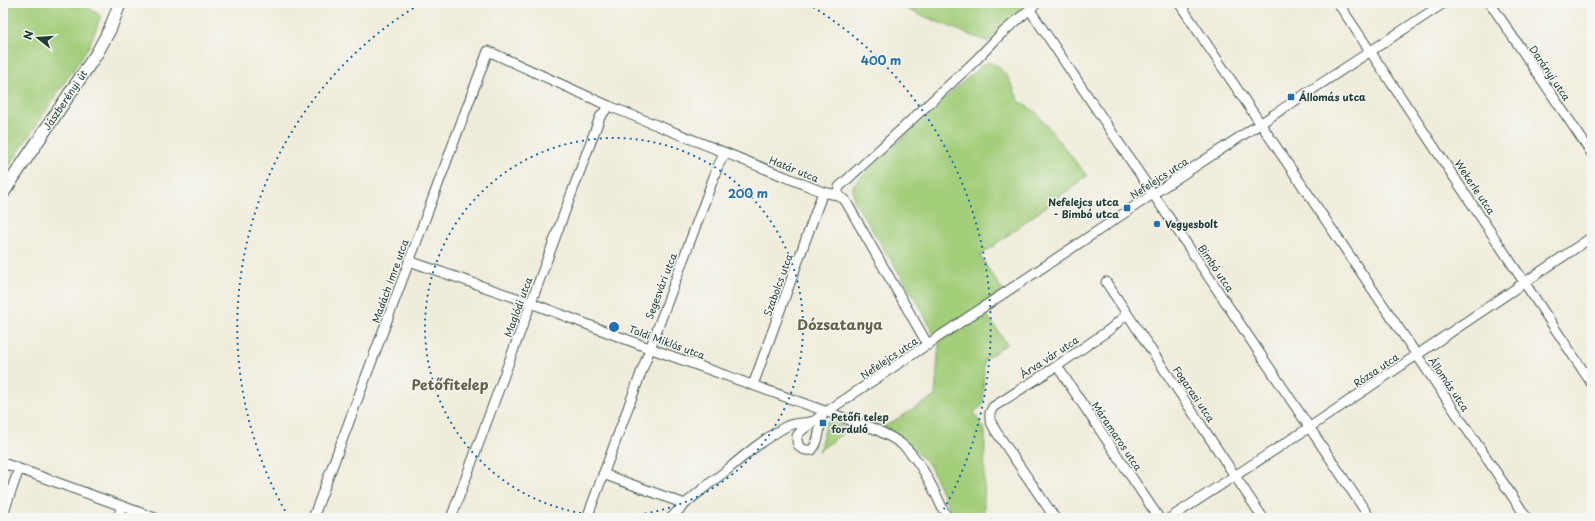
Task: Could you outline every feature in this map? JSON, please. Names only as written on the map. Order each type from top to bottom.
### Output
[{"type":"main road","name":"Jászberényi út","points":[[3,192],[97,53],[110,29],[120,3]]},
{"type":"street","points":[[928,345],[845,200],[837,195],[840,187],[882,146],[975,61],[1001,34],[1037,3]]},
{"type":"street","name":"Állomás utca","points":[[1179,3],[1527,518]]},
{"type":"street","name":"Wekerle utca","points":[[1338,3],[1592,384]]},
{"type":"street","name":"Nefelejcs utca","points":[[822,416],[1153,194],[1444,3]]},
{"type":"street","name":"Darányi utca","points":[[1490,3],[1592,154]]},
{"type":"street","name":"Bimbó utca","points":[[1030,10],[1370,518]]},
{"type":"street","name":"Határ utca","points":[[488,52],[609,106],[823,192],[837,195]]},
{"type":"street","name":"Madách Imre utca","points":[[313,518],[408,261],[488,52]]},
{"type":"street","name":"Maglódi utca","points":[[451,518],[600,117],[609,106]]},
{"type":"street","name":"Segesvári utca","points":[[587,518],[649,348],[718,166],[725,153]]},
{"type":"street","name":"Szabolcs utca","points":[[753,385],[823,192]]},
{"type":"street","name":"Rózsa utca","points":[[1170,518],[1310,427],[1524,282],[1592,238]]},
{"type":"street","name":"Toldi Miklós utca","points":[[408,261],[531,303],[649,348],[753,385],[822,416],[875,429],[900,443],[921,468],[947,518]]},
{"type":"street","name":"Fogarasi utca","points":[[1106,282],[1263,518]]},
{"type":"street","name":"Árva vár utca","points":[[1055,518],[995,430],[990,420],[990,413],[993,407],[1057,366],[1109,330],[1127,314]]},
{"type":"street","name":"Máramaros utca","points":[[1057,366],[1159,518]]},
{"type":"street","points":[[671,518],[711,481],[764,440],[795,423],[812,422],[822,416]]},
{"type":"street","points":[[3,463],[154,518]]},
{"type":"street","points":[[3,514],[19,469]]},
{"type":"street","points":[[603,474],[685,504]]},
{"type":"street","points":[[118,518],[122,506]]},
{"type":"green space","points":[[3,3],[81,3],[101,16],[89,46],[3,175]]},
{"type":"green space","points":[[891,3],[1027,3],[988,42]]},
{"type":"green space","points":[[988,62],[998,66],[1008,77],[1019,101],[1036,112],[1087,176],[980,256],[1003,291],[981,306],[1007,344],[984,360],[983,405],[974,412],[985,432],[984,518],[954,518],[930,466],[904,440],[882,428],[935,396],[939,344],[918,303],[854,201],[853,185],[939,103],[981,66]]},
{"type":"green space","points":[[827,421],[849,429],[819,451]]},
{"type":"place","name":"Állomás utca","points":[[1291,97]]},
{"type":"place","name":"Nefelejcs utca - Bimbó utca","points":[[1127,208]]},
{"type":"place","name":"Vegyesbolt","points":[[1157,224]]},
{"type":"place","name":"Petőfi telep forduló","points":[[823,423]]},
{"type":"district","name":"Dózsatanya","points":[[840,325]]},
{"type":"district","name":"Petőfitelep","points":[[450,385]]}]
